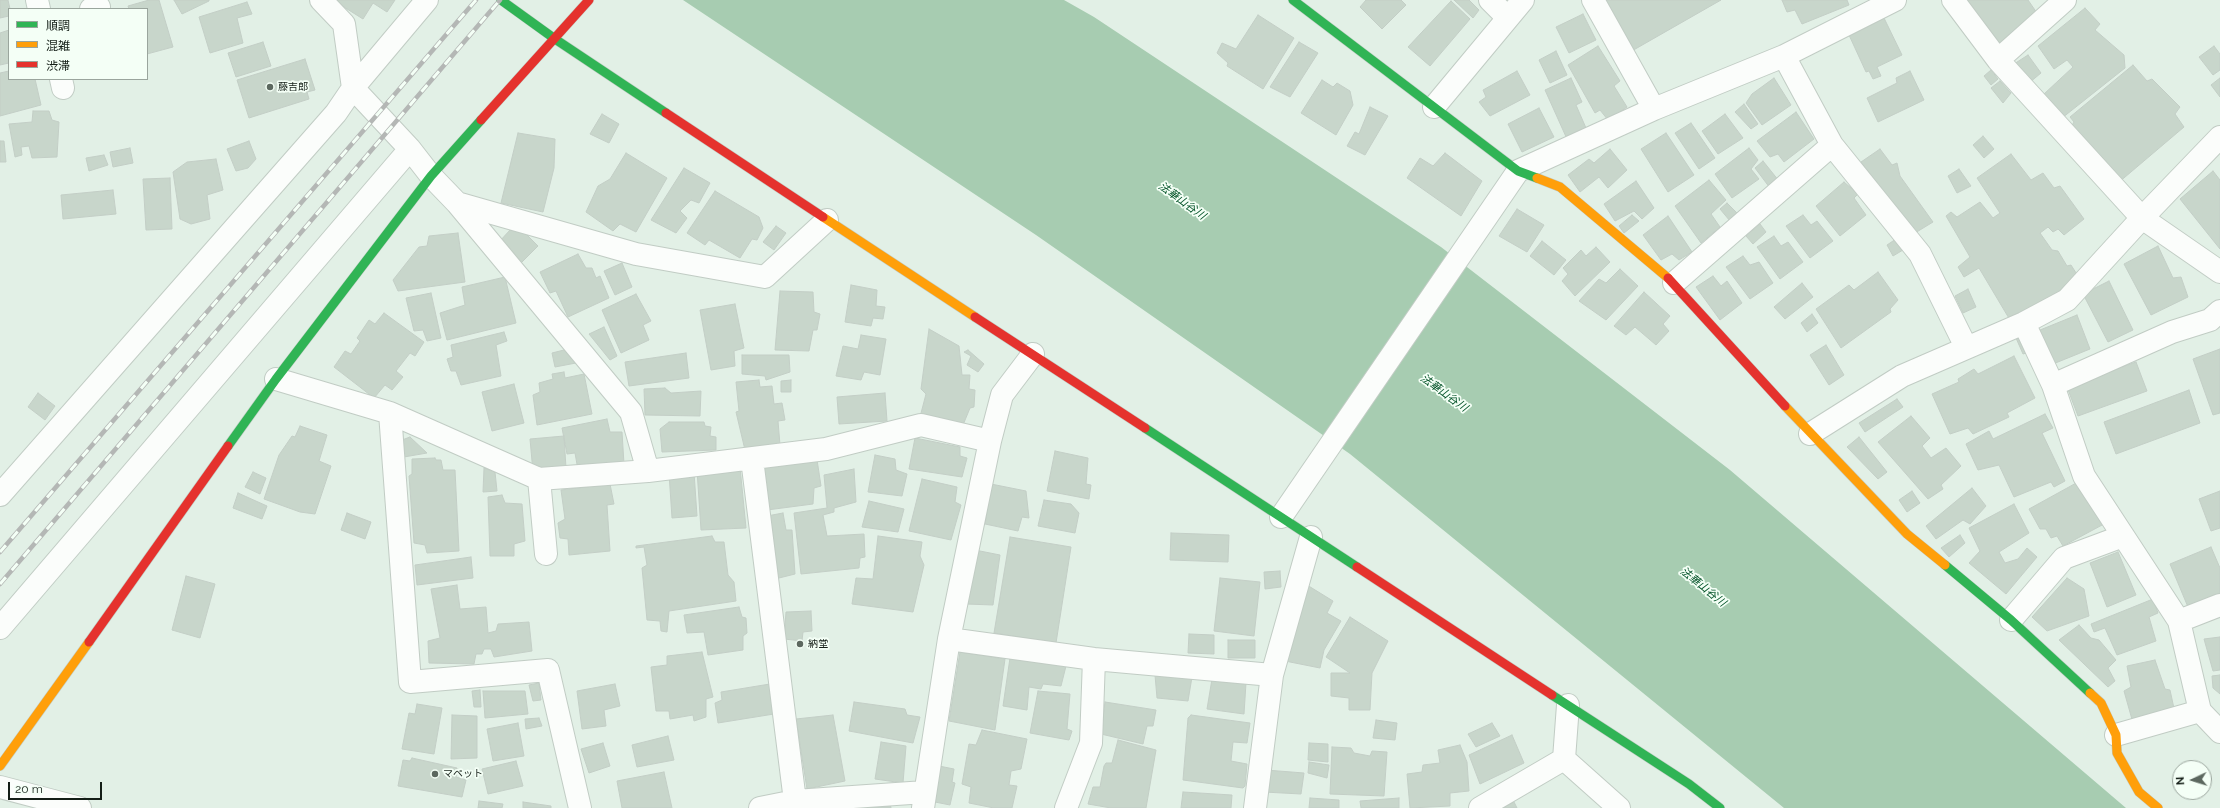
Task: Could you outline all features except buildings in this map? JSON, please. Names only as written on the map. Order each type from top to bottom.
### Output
[{"type":"street","points":[[321,0],[344,24],[353,88],[410,149],[431,176],[457,203],[631,412],[648,471]]},
{"type":"street","points":[[0,496],[336,113],[353,88],[427,0]]},
{"type":"street","points":[[501,0],[555,39],[827,220],[1568,704],[1689,784],[1720,808]]},
{"type":"street","points":[[0,766],[276,379],[431,176],[589,0]]},
{"type":"street","points":[[1293,0],[1518,171],[1560,187],[1674,284],[1810,434],[1907,534],[2011,620],[2101,703],[2116,734],[2117,753],[2139,792],[2158,808]]},
{"type":"street","points":[[1490,0],[1508,18]]},
{"type":"street","points":[[1434,107],[1523,0]]},
{"type":"street","points":[[1593,0],[1654,109]]},
{"type":"street","points":[[1281,517],[1468,247],[1518,171],[1654,109],[1784,56],[1895,0]]},
{"type":"street","points":[[1953,0],[1998,60],[2142,218],[2220,272]]},
{"type":"street","points":[[1998,60],[2065,0]]},
{"type":"street","points":[[1784,56],[1832,145],[1920,254],[1966,347]]},
{"type":"street","points":[[1810,434],[1902,376],[2024,323],[2067,300],[2142,218],[2220,137]]},
{"type":"street","points":[[1674,284],[1832,145]]},
{"type":"street","points":[[0,628],[410,149]]},
{"type":"street","points":[[457,203],[636,254],[764,277],[827,220]]},
{"type":"street","points":[[2053,385],[2172,332],[2210,320],[2220,312]]},
{"type":"street","points":[[2024,323],[2053,385],[2084,476],[2179,621],[2200,712],[2220,732]]},
{"type":"street","points":[[760,808],[795,801],[925,804],[949,639],[990,441],[1002,395],[1033,354]]},
{"type":"street","points":[[276,379],[390,413],[539,479],[648,471],[826,449],[921,425],[990,441]]},
{"type":"street","points":[[390,413],[410,682],[548,670],[580,808]]},
{"type":"street","points":[[752,459],[795,801]]},
{"type":"street","points":[[539,479],[546,554]]},
{"type":"street","points":[[2011,620],[2064,558],[2123,536]]},
{"type":"street","points":[[1255,808],[1272,675],[1311,537]]},
{"type":"street","points":[[2179,621],[2220,605]]},
{"type":"street","points":[[949,639],[1094,658],[1272,675]]},
{"type":"street","points":[[1068,808],[1091,743],[1094,658]]},
{"type":"street","points":[[1564,759],[1568,704]]},
{"type":"street","points":[[2116,734],[2200,712]]},
{"type":"street","points":[[1480,808],[1564,759]]},
{"type":"street","points":[[1564,759],[1619,808]]},
{"type":"street","points":[[0,787],[80,808]]},
{"type":"water","name":"法華山谷川","points":[[683,0],[1064,0],[1094,17],[1441,247],[1730,470],[2126,808],[1784,808],[1350,454],[1036,235]]},
{"type":"railway","points":[[0,552],[476,0]]},
{"type":"railway","points":[[0,584],[500,0]]},
{"type":"traffic: fast","points":[[501,0],[555,39],[666,113]]},
{"type":"traffic: fast","points":[[1293,0],[1518,171],[1537,178]]},
{"type":"traffic: fast","points":[[228,446],[276,379],[431,176],[481,120]]},
{"type":"traffic: fast","points":[[1145,428],[1357,567]]},
{"type":"traffic: fast","points":[[1945,565],[2011,620],[2090,693]]},
{"type":"traffic: fast","points":[[1552,695],[1689,784],[1720,808]]},
{"type":"traffic: slow","points":[[1537,178],[1560,187],[1668,278]]},
{"type":"traffic: slow","points":[[823,217],[975,317]]},
{"type":"traffic: slow","points":[[1785,406],[1907,534],[1945,565]]},
{"type":"traffic: slow","points":[[0,766],[89,642]]},
{"type":"traffic: slow","points":[[2090,693],[2101,703],[2116,735],[2117,753],[2139,792],[2158,808]]},
{"type":"traffic: jam","points":[[481,120],[589,0]]},
{"type":"traffic: jam","points":[[666,113],[823,217]]},
{"type":"traffic: jam","points":[[1668,278],[1785,406]]},
{"type":"traffic: jam","points":[[975,317],[1145,428]]},
{"type":"traffic: jam","points":[[89,642],[228,446]]},
{"type":"traffic: jam","points":[[1357,567],[1552,695]]},
{"type":"place","name":"藤吉郎","points":[[270,87]]},
{"type":"place","name":"納堂","points":[[800,644]]},
{"type":"place","name":"マペット","points":[[435,774]]}]
